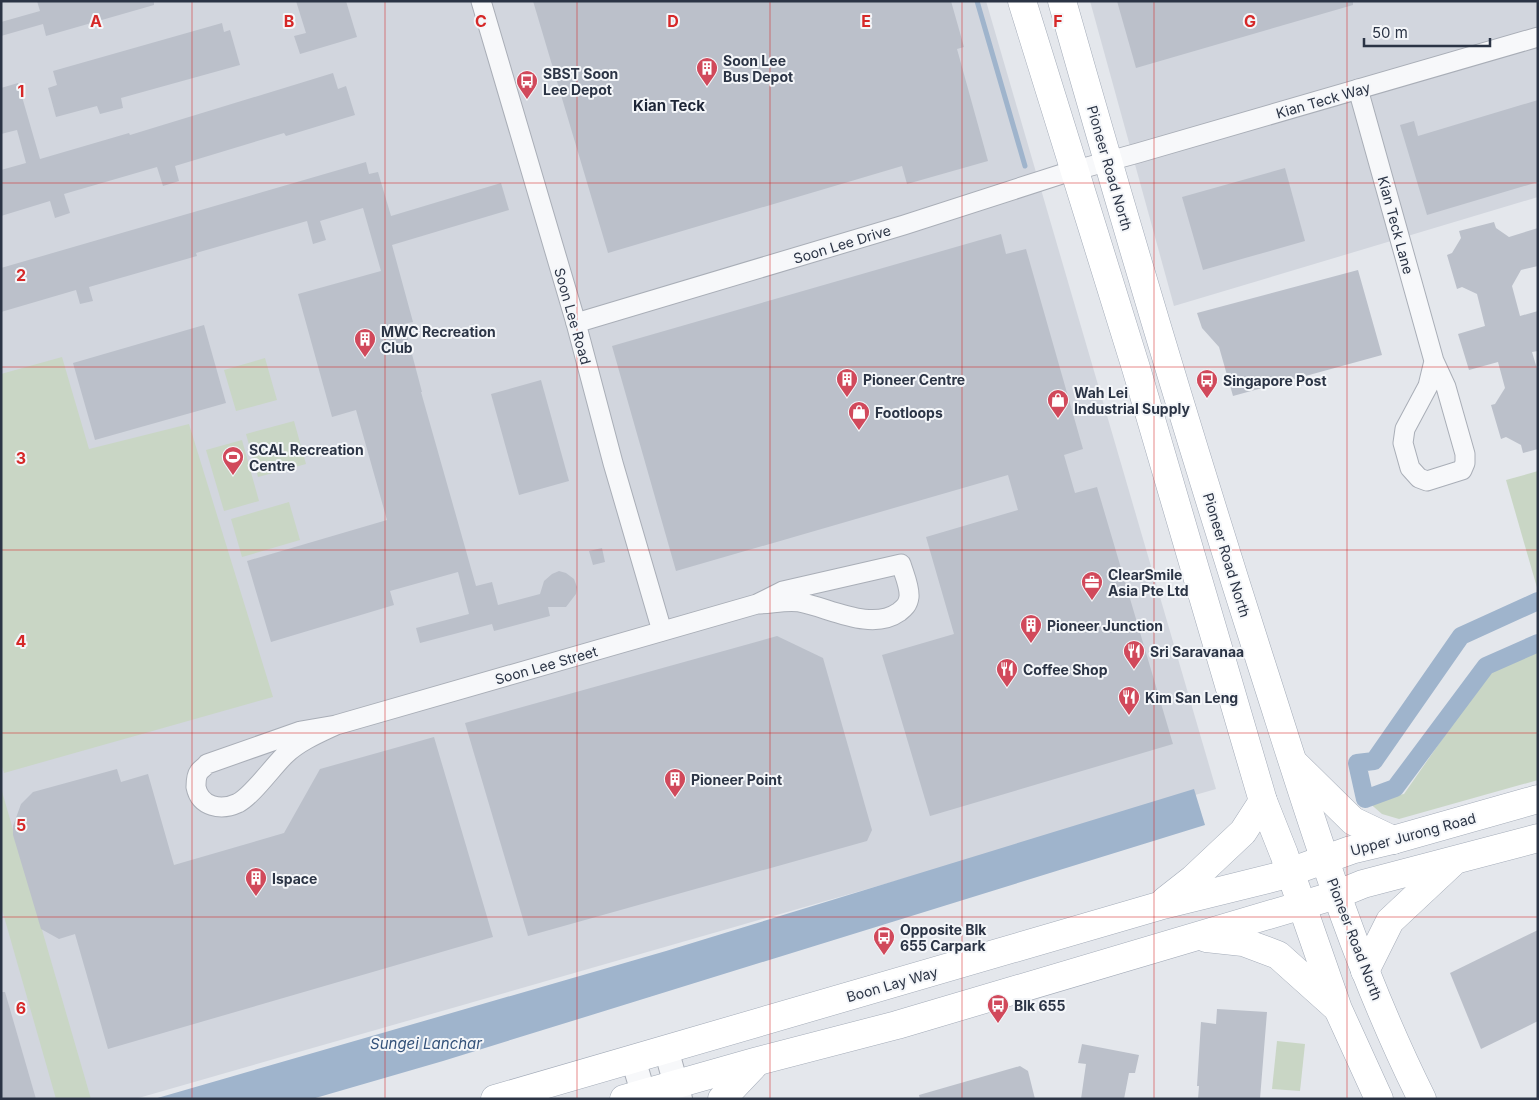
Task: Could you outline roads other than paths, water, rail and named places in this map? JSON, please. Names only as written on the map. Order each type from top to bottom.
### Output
[{"type":"main road","points":[[1022,1],[1133,359],[1263,802],[1290,872],[1338,1009],[1379,1099]]},
{"type":"main road","name":"Pioneer Road North","points":[[1062,1],[1107,162],[1290,759],[1364,971],[1422,1099]]},
{"type":"main road","points":[[1290,759],[1353,821],[1393,840]]},
{"type":"main road","name":"Upper Jurong Road","points":[[1290,872],[1351,850],[1538,800]]},
{"type":"main road","points":[[1159,906],[1192,880],[1243,832],[1263,802]]},
{"type":"main road","points":[[637,1097],[678,1092],[758,1061],[897,1025],[1301,906],[1363,884],[1538,838]]},
{"type":"main road","points":[[1364,971],[1390,921],[1454,861]]},
{"type":"main road","name":"Boon Lay Way","points":[[495,1099],[1159,906],[1290,872]]},
{"type":"main road","points":[[1197,937],[1243,942],[1278,955],[1338,1009]]},
{"type":"main road","points":[[722,1099],[758,1061]]},
{"type":"street","name":"Soon Lee Road","points":[[481,1],[576,323],[613,464],[662,631]]},
{"type":"street","name":"Kian Teck Way","points":[[1107,162],[1538,36]]},
{"type":"street","name":"Kian Teck Lane","points":[[1358,89],[1434,361],[1446,387],[1465,463],[1462,470],[1427,481],[1419,478],[1410,468],[1403,443],[1405,429],[1428,386],[1434,361]]},
{"type":"street","name":"Soon Lee Drive","points":[[576,323],[895,228],[1107,162]]},
{"type":"street","name":"Soon Lee Street","points":[[336,725],[304,741],[286,754],[241,801],[228,807],[217,808],[203,801],[197,792],[198,772],[207,764],[301,731],[336,725],[757,604],[783,591],[901,564],[909,594],[908,603],[893,616],[873,620],[857,619],[797,602],[757,604]]},
{"type":"street","points":[[666,1049],[678,1092]]},
{"type":"street","points":[[633,1059],[637,1097]]},
{"type":"water","name":"Sungei Lanchar","points":[[1194,789],[1205,825],[443,1061],[312,1099],[154,1099],[666,951]]},
{"type":"waterway","points":[[977,1],[1025,166]]},
{"type":"waterway","points":[[1538,601],[1461,636],[1374,761],[1357,763],[1365,799],[1395,788],[1486,666],[1538,643]]},
{"type":"place","name":"Soon Lee Bus Depot","points":[[707,87]]},
{"type":"place","name":"SBST Soon Lee Depot","points":[[527,100]]},
{"type":"place","name":"MWC Recreation Club","points":[[365,358]]},
{"type":"place","name":"Pioneer Centre","points":[[847,398]]},
{"type":"place","name":"Singapore Post","points":[[1207,399]]},
{"type":"place","name":"Wah Lei Industrial Supply","points":[[1058,419]]},
{"type":"place","name":"Footloops","points":[[859,431]]},
{"type":"place","name":"SCAL Recreation Centre","points":[[233,476]]},
{"type":"place","name":"ClearSmile Asia Pte Ltd","points":[[1092,601]]},
{"type":"place","name":"Pioneer Junction","points":[[1031,644]]},
{"type":"place","name":"Sri Saravanaa","points":[[1134,670]]},
{"type":"place","name":"Coffee Shop","points":[[1007,688]]},
{"type":"place","name":"Kim San Leng","points":[[1129,716]]},
{"type":"place","name":"Pioneer Point","points":[[675,798]]},
{"type":"place","name":"Ispace","points":[[256,897]]},
{"type":"place","name":"Opposite Blk 655 Carpark","points":[[884,956]]},
{"type":"place","name":"Blk 655","points":[[998,1024]]},
{"type":"district","name":"Kian Teck","points":[[669,105]]}]
